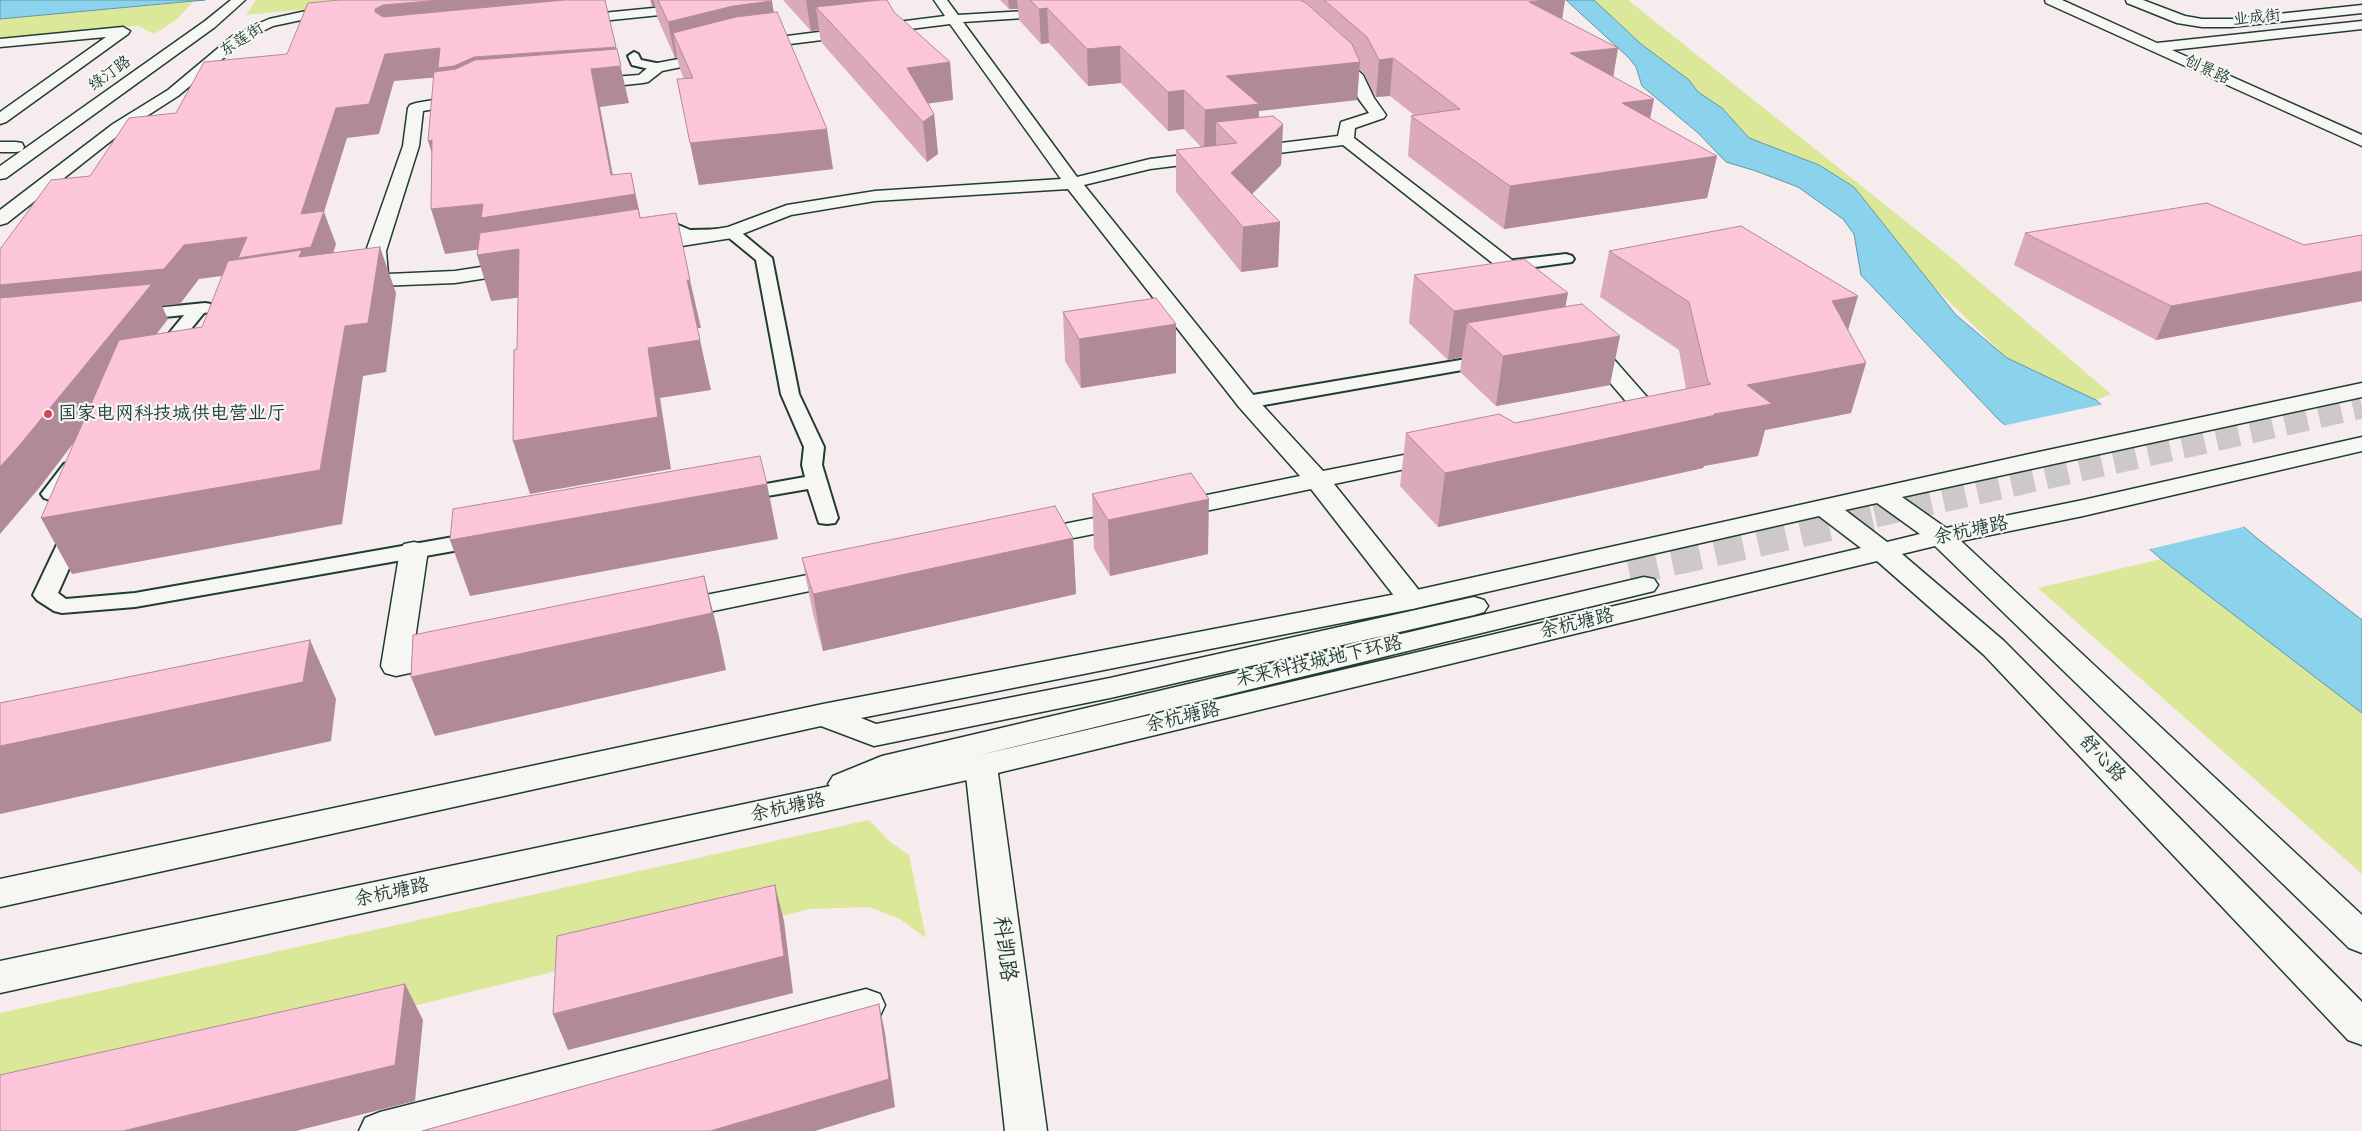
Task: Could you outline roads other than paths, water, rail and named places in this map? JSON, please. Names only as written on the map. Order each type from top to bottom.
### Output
[{"type":"street","points":[[940,0],[1073,183],[1248,402],[1318,481],[1412,600]]},
{"type":"street","name":"创景路","points":[[2051,0],[2362,141]]},
{"type":"street","points":[[2132,0],[2182,20],[2202,23],[2231,23],[2362,9]]},
{"type":"street","name":"绿汀路","points":[[0,174],[237,2]]},
{"type":"street","points":[[559,21],[706,7]]},
{"type":"street","name":"绿汀路","points":[[0,158],[8,147],[208,8]]},
{"type":"street","points":[[567,85],[643,79],[657,67],[691,61],[740,46],[955,19],[1072,10]]},
{"type":"street","name":"东莲街","points":[[0,219],[119,126],[173,93],[240,37],[268,23],[306,15],[353,11]]},
{"type":"street","name":"业成街","points":[[2155,47],[2362,25]]},
{"type":"street","points":[[0,43],[123,30],[0,119]]},
{"type":"street","points":[[1320,44],[1358,78],[1366,98],[1378,115],[1347,125],[1346,140]]},
{"type":"street","points":[[482,92],[467,100],[416,108],[411,146],[376,250],[378,280],[455,278],[541,263]]},
{"type":"street","points":[[627,249],[732,232],[787,210],[875,196],[1073,183],[1150,164],[1346,140],[1547,296]]},
{"type":"street","points":[[1577,340],[1646,410],[1607,418]]},
{"type":"street","points":[[0,893],[823,715],[1412,600],[2034,460],[2362,390]]},
{"type":"street","name":"余杭塘路","points":[[0,977],[981,766],[1941,537],[2083,508],[2362,444]]},
{"type":"street","points":[[1004,544],[1453,452]]},
{"type":"street","points":[[1882,495],[1941,537],[2362,938]]},
{"type":"street","name":"舒心路","points":[[1825,508],[1882,551],[1994,648],[2362,1028]]},
{"type":"street","points":[[414,550],[396,666],[474,650]]},
{"type":"street","points":[[651,615],[867,572]]},
{"type":"street","name":"未来科技城地下环路","points":[[796,806],[882,767],[1636,578],[1110,688],[874,735],[823,715]]},
{"type":"street","name":"科凯路","points":[[981,766],[1026,1131]]},
{"type":"street","points":[[380,1131],[866,1005]]},
{"type":"lane","points":[[634,56],[636,62],[657,67]]},
{"type":"lane","points":[[662,223],[688,235],[732,232],[764,258],[790,394],[814,447],[812,465],[827,518]]},
{"type":"lane","points":[[1506,266],[1566,259]]},
{"type":"lane","points":[[359,283],[378,280]]},
{"type":"lane","points":[[119,317],[208,308]]},
{"type":"lane","points":[[200,337],[197,328],[208,308]]},
{"type":"lane","points":[[150,368],[208,308]]},
{"type":"lane","points":[[1248,402],[1510,356]]},
{"type":"lane","points":[[81,454],[51,494],[78,504],[80,519],[46,595],[62,606],[135,600],[502,535]]},
{"type":"lane","points":[[719,498],[817,482]]},
{"type":"water","points":[[0,0],[205,0],[0,19]]},
{"type":"water","points":[[1566,0],[1594,0],[1641,44],[1689,80],[1698,92],[1722,108],[1749,138],[1819,165],[1854,187],[1956,315],[2007,358],[2096,400],[2258,539],[2362,620],[2362,713],[2161,559],[1998,419],[1861,275],[1854,234],[1843,219],[1798,187],[1726,162],[1698,133],[1642,86],[1636,67],[1629,58]]},
{"type":"tunnel","points":[[1875,516],[2362,407]]},
{"type":"tunnel","points":[[1629,571],[1881,515]]},
{"type":"place","name":"国家电网科技城供电营业厅","points":[[48,414]]}]
